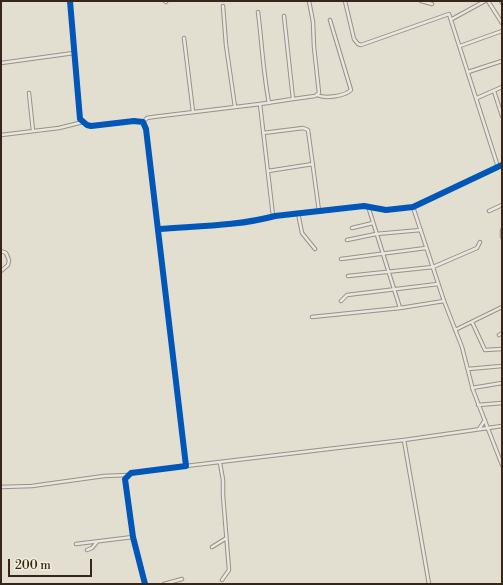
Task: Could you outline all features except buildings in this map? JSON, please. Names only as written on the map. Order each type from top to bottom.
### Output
[{"type":"street","points":[[70,1],[79,115],[83,122],[91,126],[134,121],[143,122],[147,118],[269,103],[318,95],[320,97],[335,96],[350,92],[351,90],[330,20]]},
{"type":"street","points":[[309,1],[313,22],[314,47],[320,91],[318,95]]},
{"type":"street","points":[[345,1],[354,39],[361,45],[447,14],[452,19],[498,167]]},
{"type":"street","points":[[421,1],[432,4]]},
{"type":"street","points":[[452,19],[487,1],[502,23]]},
{"type":"street","points":[[223,6],[226,45],[235,107]]},
{"type":"street","points":[[258,12],[262,42],[263,72],[269,103]]},
{"type":"street","points":[[284,16],[293,99]]},
{"type":"street","points":[[460,46],[502,31]]},
{"type":"street","points":[[184,38],[193,112]]},
{"type":"street","points":[[1,63],[74,53]]},
{"type":"street","points":[[468,72],[502,61]]},
{"type":"street","points":[[477,98],[502,87]]},
{"type":"street","points":[[494,91],[502,116]]},
{"type":"street","points":[[29,93],[33,131]]},
{"type":"street","points":[[260,104],[273,216]]},
{"type":"street","points":[[1,135],[83,122]]},
{"type":"street","points":[[143,122],[146,130],[159,229],[186,466]]},
{"type":"street","points":[[263,133],[306,128],[309,133],[319,211]]},
{"type":"street","points":[[268,171],[313,164]]},
{"type":"street","points":[[159,229],[234,224],[273,216],[368,206],[386,210],[413,207],[502,165]]},
{"type":"street","points":[[489,210],[502,205]]},
{"type":"street","points":[[368,206],[400,308]]},
{"type":"street","points":[[413,207],[468,369],[472,388],[502,465]]},
{"type":"street","points":[[298,213],[302,233],[315,250]]},
{"type":"street","points":[[352,228],[373,223]]},
{"type":"street","points":[[347,240],[376,234],[421,230]]},
{"type":"street","points":[[502,230],[502,237]]},
{"type":"street","points":[[348,276],[433,267],[477,248],[480,242]]},
{"type":"street","points":[[342,259],[426,248]]},
{"type":"street","points":[[1,252],[9,257],[9,263],[1,271]]},
{"type":"street","points":[[342,301],[347,295],[438,284]]},
{"type":"street","points":[[312,317],[400,308],[444,301]]},
{"type":"street","points":[[455,330],[502,307]]},
{"type":"street","points":[[472,322],[485,350],[502,349]]},
{"type":"street","points":[[468,369],[502,366]]},
{"type":"street","points":[[472,388],[502,383]]},
{"type":"street","points":[[478,405],[502,403]]},
{"type":"street","points":[[479,429],[485,420]]},
{"type":"street","points":[[1,487],[32,486],[104,476],[128,475],[136,472],[404,440],[502,426]]},
{"type":"street","points":[[404,440],[429,584]]},
{"type":"street","points":[[220,463],[223,480],[228,570],[222,580]]},
{"type":"street","points":[[128,475],[125,482],[133,537],[145,584]]},
{"type":"street","points":[[76,544],[133,537]]},
{"type":"street","points":[[212,547],[226,539]]},
{"type":"street","points":[[87,550],[92,548],[97,541]]},
{"type":"street","points":[[164,584],[182,579]]},
{"type":"cycle path","points":[[70,1],[80,119],[87,125],[91,126],[134,121],[143,122],[146,129],[186,466],[131,473],[125,479],[133,537],[145,584]]},
{"type":"cycle path","points":[[159,229],[232,224],[275,216],[364,206],[386,210],[413,207],[502,165]]}]
